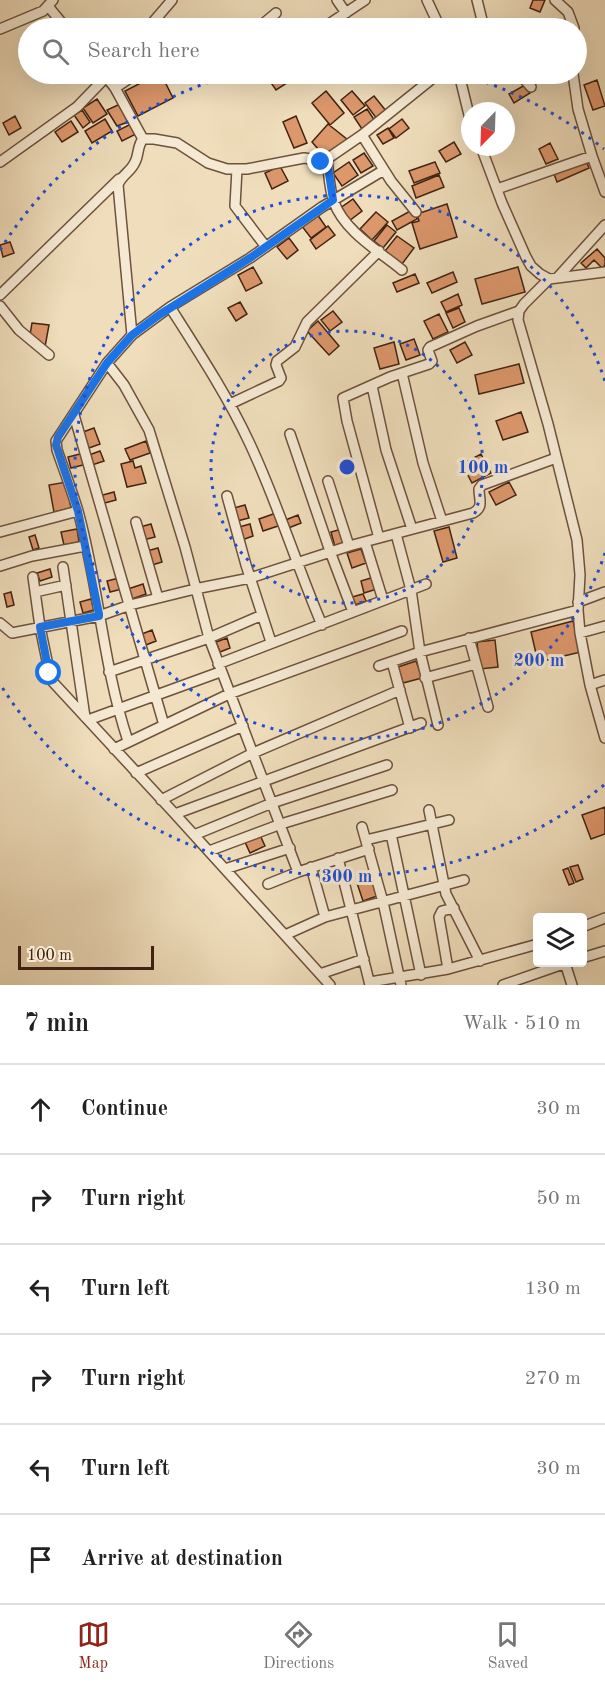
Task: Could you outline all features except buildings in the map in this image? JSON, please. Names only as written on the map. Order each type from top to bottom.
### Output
[{"type":"street","points":[[157,18],[172,0]]},
{"type":"street","points":[[337,0],[346,13]]},
{"type":"street","points":[[338,18],[365,0]]},
{"type":"street","points":[[427,0],[436,18]]},
{"type":"street","points":[[477,0],[482,18]]},
{"type":"street","points":[[555,0],[568,12],[570,18]]},
{"type":"street","points":[[28,18],[51,3],[60,18]]},
{"type":"street","points":[[270,18],[276,13]]},
{"type":"street","points":[[0,29],[18,22]]},
{"type":"street","points":[[0,161],[77,107],[98,84]]},
{"type":"street","points":[[112,84],[143,139]]},
{"type":"street","points":[[115,88],[121,84]]},
{"type":"street","points":[[0,295],[134,165],[143,139],[177,143],[208,163],[220,167],[237,169],[302,159],[321,162],[362,135],[426,84]]},
{"type":"street","points":[[461,84],[466,102]]},
{"type":"street","points":[[574,84],[578,109],[605,192]]},
{"type":"street","points":[[362,135],[384,170],[416,212]]},
{"type":"street","points":[[484,156],[531,266],[540,274],[554,278],[605,272]]},
{"type":"street","points":[[497,189],[592,156]]},
{"type":"street","points":[[327,160],[333,200],[346,222],[402,270]]},
{"type":"street","points":[[237,169],[235,206],[266,247]]},
{"type":"street","points":[[128,741],[109,672],[78,511],[56,445],[58,437],[107,363],[132,335],[333,200],[384,170]]},
{"type":"street","points":[[121,177],[118,190],[132,335]]},
{"type":"street","points":[[379,538],[343,402],[346,396],[430,363],[428,350],[430,347],[519,310],[554,278],[605,225]]},
{"type":"street","points":[[230,404],[279,381],[281,378],[276,365],[277,361],[295,347],[307,322],[379,251]]},
{"type":"street","points":[[0,306],[18,330],[50,355]]},
{"type":"street","points":[[170,308],[230,404],[249,441],[322,625]]},
{"type":"street","points":[[519,310],[519,327],[548,424],[579,550],[580,633],[590,686],[604,734]]},
{"type":"street","points":[[107,363],[124,385],[149,430],[174,507],[195,589],[219,668],[298,872]]},
{"type":"street","points":[[402,373],[423,463],[442,521]]},
{"type":"street","points":[[372,386],[386,450],[412,529]]},
{"type":"street","points":[[74,415],[164,725]]},
{"type":"street","points":[[290,434],[353,612]]},
{"type":"street","points":[[0,623],[12,633],[99,616],[158,598],[250,579],[350,546],[473,513],[480,509],[479,489],[487,482],[556,458]]},
{"type":"street","points":[[327,481],[350,546]]},
{"type":"street","points":[[227,496],[250,579],[271,642]]},
{"type":"street","points":[[0,532],[78,511]]},
{"type":"street","points":[[136,522],[158,598]]},
{"type":"street","points":[[396,534],[411,590],[425,678],[438,725]]},
{"type":"street","points":[[365,542],[383,600]]},
{"type":"street","points":[[0,566],[25,558],[85,546]]},
{"type":"street","points":[[63,567],[87,719]]},
{"type":"street","points":[[33,577],[49,676],[330,985]]},
{"type":"street","points":[[87,719],[118,711],[154,697],[271,642],[322,625],[426,584]]},
{"type":"street","points":[[35,592],[66,585]]},
{"type":"street","points":[[380,666],[578,606],[605,592]]},
{"type":"street","points":[[109,672],[209,638],[262,615]]},
{"type":"street","points":[[580,633],[605,626]]},
{"type":"street","points":[[114,748],[230,694],[402,631]]},
{"type":"street","points":[[469,638],[488,707]]},
{"type":"street","points":[[392,662],[410,728]]},
{"type":"street","points":[[425,678],[476,664]]},
{"type":"street","points":[[590,686],[605,680]]},
{"type":"street","points":[[161,800],[253,753],[400,690]]},
{"type":"street","points":[[176,814],[421,723]]},
{"type":"street","points":[[136,773],[243,726]]},
{"type":"street","points":[[194,835],[272,803],[387,765]]},
{"type":"street","points":[[209,851],[281,824],[392,790]]},
{"type":"street","points":[[429,810],[444,886],[480,962]]},
{"type":"street","points":[[268,884],[338,858],[391,834],[450,820]]},
{"type":"street","points":[[362,827],[383,902],[400,982]]},
{"type":"street","points":[[391,834],[421,975]]},
{"type":"street","points":[[225,869],[290,848]]},
{"type":"street","points":[[338,858],[370,983],[400,982],[480,962],[533,945]]},
{"type":"street","points":[[311,867],[325,918]]},
{"type":"street","points":[[285,935],[325,918],[464,880]]},
{"type":"street","points":[[448,969],[439,917],[442,911],[453,908]]},
{"type":"street","points":[[587,925],[605,918]]},
{"type":"street","points":[[587,956],[605,951]]},
{"type":"street","points":[[320,974],[364,959]]},
{"type":"street","points":[[504,985],[555,967]]},
{"type":"street","points":[[567,967],[572,985]]},
{"type":"route","points":[[49,673],[40,627],[99,616],[78,511],[56,445],[58,437],[107,363],[132,335],[159,315],[250,258],[333,200],[327,160],[321,162]]}]
